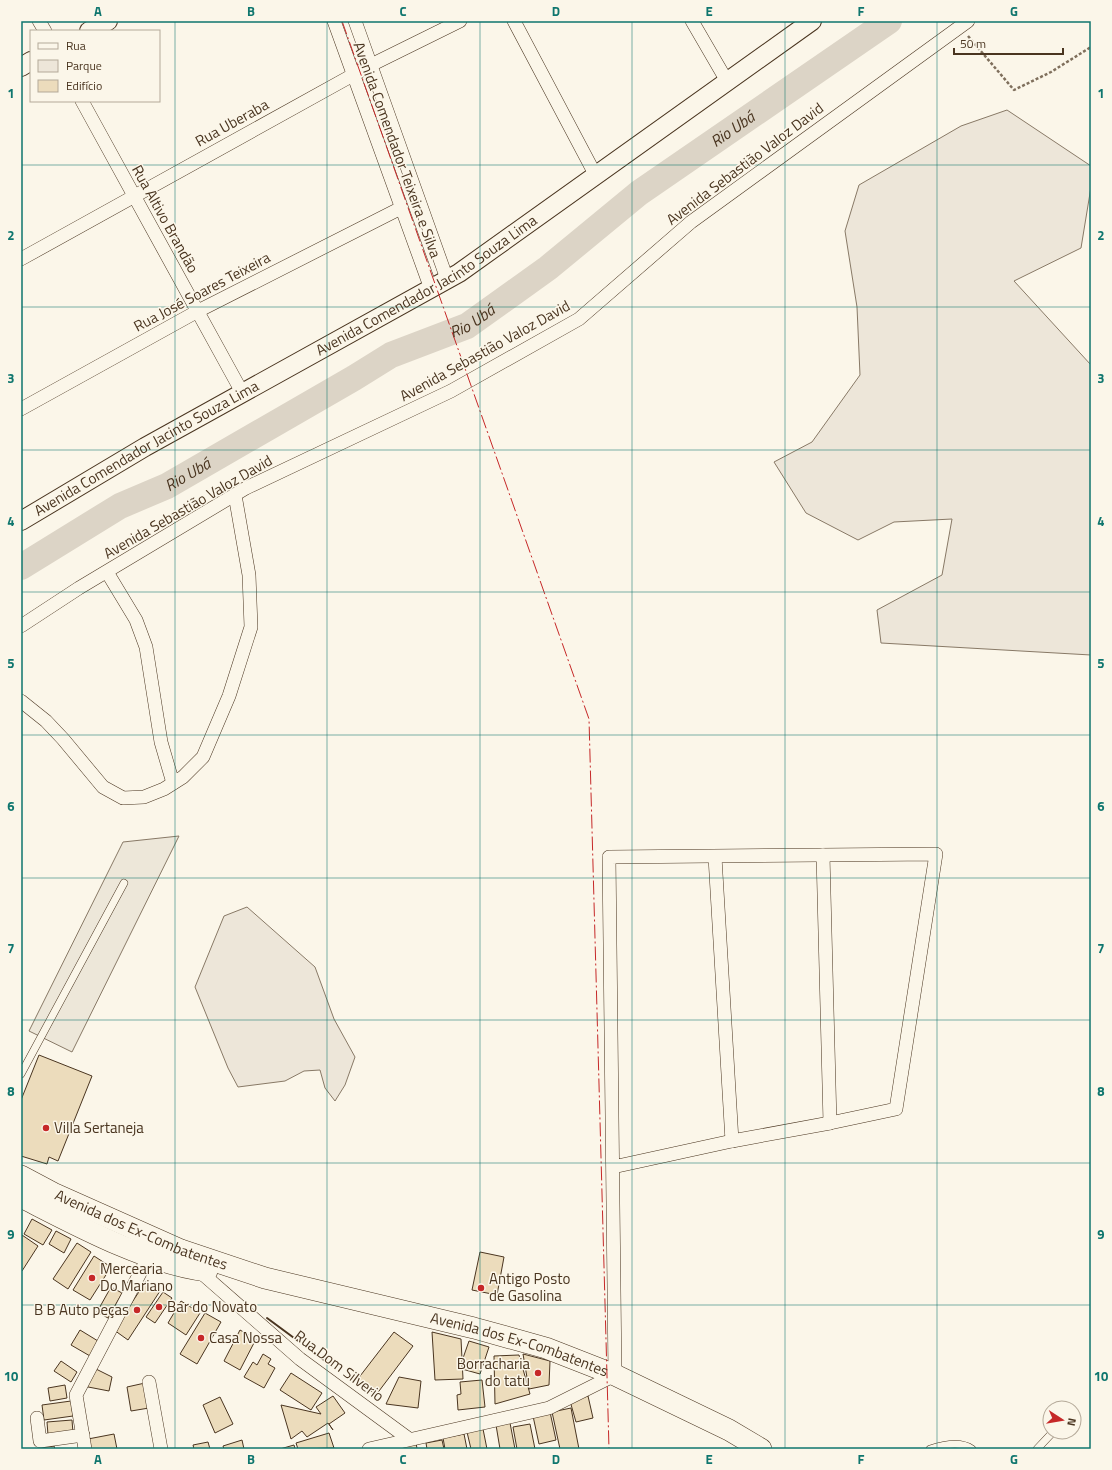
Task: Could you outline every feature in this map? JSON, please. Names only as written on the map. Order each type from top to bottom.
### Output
[{"type":"main road","name":"Avenida dos Ex-Combatentes","points":[[21,1176],[53,1194],[181,1250],[265,1278],[474,1328],[546,1348],[615,1375],[729,1430],[761,1449]]},
{"type":"main road","points":[[21,1183],[53,1194]]},
{"type":"main road","name":"Avenida dos Ex-Combatentes","points":[[21,1197],[72,1223],[148,1256],[197,1270],[265,1278]]},
{"type":"street","points":[[39,21],[44,30]]},
{"type":"street","points":[[91,30],[108,21]]},
{"type":"street","name":"Avenida Comendador Teixeira e Silva","points":[[334,21],[400,208],[431,289]]},
{"type":"street","name":"Avenida Comendador Teixeira e Silva","points":[[355,21],[447,279]]},
{"type":"street","name":"Rua Uberaba","points":[[21,259],[352,75],[460,21]]},
{"type":"street","points":[[514,21],[596,176]]},
{"type":"street","points":[[692,21],[728,83]]},
{"type":"street","name":"Avenida Comendador Jacinto Souza Lima","points":[[23,515],[459,273],[728,83],[812,21]]},
{"type":"street","name":"Avenida Sebastião Valoz David","points":[[21,626],[235,495],[451,391],[579,319],[691,222],[964,24]]},
{"type":"street","points":[[21,67],[30,62]]},
{"type":"street","name":"Rua Altivo Brandão","points":[[83,102],[243,394]]},
{"type":"street","name":"Rua José Soares Teixeira","points":[[21,409],[198,311],[400,208]]},
{"type":"street","points":[[21,701],[59,734],[103,786],[123,798],[144,797],[183,777],[203,757],[229,696],[251,627],[249,575],[235,495]]},
{"type":"street","points":[[107,572],[136,620],[146,647],[161,742],[173,783]]},
{"type":"street","points":[[369,1449],[549,1408],[615,1375],[612,1167],[609,858],[936,854],[896,1109],[732,1141],[612,1167]]},
{"type":"street","points":[[823,855],[830,1123]]},
{"type":"street","points":[[715,857],[732,1141]]},
{"type":"street","name":"Rua Dom Silverio","points":[[181,1250],[197,1270],[300,1358],[409,1439]]},
{"type":"street","points":[[86,1449],[76,1395],[148,1256]]},
{"type":"street","points":[[149,1382],[161,1449]]},
{"type":"street","points":[[37,1418],[40,1441],[83,1435]]},
{"type":"lane","points":[[21,1074],[124,883]]},
{"type":"lane","points":[[1037,1449],[1045,1440]]},
{"type":"lane","points":[[930,1449],[944,1445],[968,1446],[972,1449]]},
{"type":"path","points":[[964,24],[1014,90],[1051,72],[1091,47]]},
{"type":"green space","points":[[1007,110],[1091,166],[1091,187],[1081,248],[1014,281],[1091,365],[1091,655],[881,643],[877,610],[942,575],[952,519],[894,522],[858,540],[806,513],[774,462],[812,442],[860,375],[857,307],[845,231],[859,185],[961,126]]},
{"type":"green space","points":[[247,907],[315,967],[334,1019],[355,1057],[345,1085],[335,1101],[325,1088],[320,1070],[304,1071],[285,1081],[238,1087],[228,1068],[195,987],[224,916]]},
{"type":"shaded area","points":[[179,836],[72,1052],[29,1031],[123,842]]},
{"type":"building","name":"Villa Sertaneja","points":[[39,1055],[92,1076],[58,1161],[49,1157],[47,1164],[21,1156],[21,1100]]},
{"type":"building","points":[[32,1219],[52,1230],[43,1245],[24,1234]]},
{"type":"building","points":[[56,1231],[71,1239],[64,1253],[49,1244]]},
{"type":"building","points":[[22,1235],[38,1246],[22,1271],[21,1270]]},
{"type":"building","points":[[77,1243],[91,1252],[68,1289],[53,1279]]},
{"type":"building","points":[[480,1252],[504,1257],[497,1295],[472,1290]]},
{"type":"building","name":"Mercearia Do Mariano","points":[[94,1256],[111,1267],[90,1300],[73,1290]]},
{"type":"building","name":"B B Auto peças","points":[[146,1281],[160,1291],[128,1340],[114,1330]]},
{"type":"building","points":[[111,1287],[122,1293],[108,1318],[97,1312]]},
{"type":"building","name":"Bar do Novato","points":[[163,1292],[172,1298],[155,1323],[146,1317]]},
{"type":"building","points":[[181,1301],[200,1313],[186,1335],[168,1323]]},
{"type":"building","name":"Casa Nossa","points":[[205,1313],[221,1322],[197,1364],[180,1354]]},
{"type":"building","points":[[80,1330],[98,1341],[90,1356],[71,1345]]},
{"type":"building","points":[[240,1330],[256,1339],[240,1370],[224,1361]]},
{"type":"building","points":[[394,1332],[413,1346],[376,1395],[357,1380]]},
{"type":"building","points":[[432,1332],[461,1339],[463,1379],[435,1380]]},
{"type":"building","points":[[469,1341],[489,1347],[480,1374],[462,1369],[462,1361]]},
{"type":"building","points":[[263,1354],[271,1359],[268,1364],[275,1368],[264,1388],[244,1377],[253,1362],[257,1365]]},
{"type":"building","name":"Borracharia do tatu","points":[[523,1354],[550,1361],[549,1385],[529,1389]]},
{"type":"building","points":[[519,1355],[530,1394],[495,1404],[494,1356]]},
{"type":"building","points":[[61,1361],[77,1372],[71,1382],[54,1371]]},
{"type":"building","points":[[92,1367],[112,1377],[109,1391],[83,1386]]},
{"type":"building","points":[[291,1373],[322,1393],[311,1410],[280,1390]]},
{"type":"building","points":[[399,1377],[421,1381],[418,1408],[386,1404]]},
{"type":"building","points":[[482,1380],[485,1407],[458,1410],[457,1395],[461,1394],[460,1382]]},
{"type":"building","points":[[145,1383],[149,1408],[131,1411],[127,1387]]},
{"type":"building","points":[[65,1385],[67,1398],[50,1401],[48,1388]]},
{"type":"building","points":[[333,1396],[345,1413],[329,1424],[333,1430],[328,1423],[307,1437],[302,1431],[291,1439],[281,1405],[321,1414],[316,1407]]},
{"type":"building","points":[[588,1396],[593,1418],[576,1422],[570,1401]]},
{"type":"building","points":[[220,1397],[233,1424],[215,1433],[203,1405]]},
{"type":"building","points":[[71,1401],[73,1416],[44,1420],[42,1405]]},
{"type":"building","points":[[571,1408],[579,1449],[560,1449],[552,1412]]},
{"type":"building","points":[[550,1412],[556,1440],[539,1444],[533,1416]]},
{"type":"building","points":[[72,1420],[73,1433],[48,1435],[47,1422]]},
{"type":"building","points":[[510,1423],[515,1449],[500,1449],[496,1425]]},
{"type":"building","points":[[530,1424],[535,1449],[517,1449],[513,1427]]},
{"type":"building","points":[[483,1429],[487,1449],[471,1449],[467,1432]]},
{"type":"building","points":[[329,1433],[334,1448],[298,1449],[296,1443]]},
{"type":"building","points":[[114,1434],[117,1449],[90,1449],[88,1439]]},
{"type":"building","points":[[464,1434],[467,1449],[445,1449],[443,1438]]},
{"type":"building","points":[[242,1440],[244,1449],[224,1449],[223,1446]]},
{"type":"building","points":[[442,1440],[444,1449],[427,1449],[426,1443]]},
{"type":"building","points":[[208,1442],[210,1449],[194,1449],[193,1445]]},
{"type":"building","points":[[416,1442],[417,1449],[400,1449],[399,1446]]},
{"type":"building","points":[[294,1445],[295,1449],[280,1449]]},
{"type":"building","points":[[54,1446],[55,1449],[34,1449]]},
{"type":"waterway","name":"Rio Ubá","points":[[21,567],[120,506],[167,486],[391,355],[467,326],[548,268],[639,193],[889,21]]},
{"type":"wall","points":[[267,1318],[332,1366]]},
{"type":"power","points":[[342,21],[589,719],[609,1449]]},
{"type":"place","name":"Villa Sertaneja","points":[[46,1128]]},
{"type":"place","name":"Mercearia Do Mariano","points":[[92,1278]]},
{"type":"place","name":"Antigo Posto de Gasolina","points":[[481,1288]]},
{"type":"place","name":"Bar do Novato","points":[[159,1307]]},
{"type":"place","name":"B B Auto peças","points":[[137,1310]]},
{"type":"place","name":"Casa Nossa","points":[[201,1338]]},
{"type":"place","name":"Borracharia do tatu","points":[[538,1373]]}]
